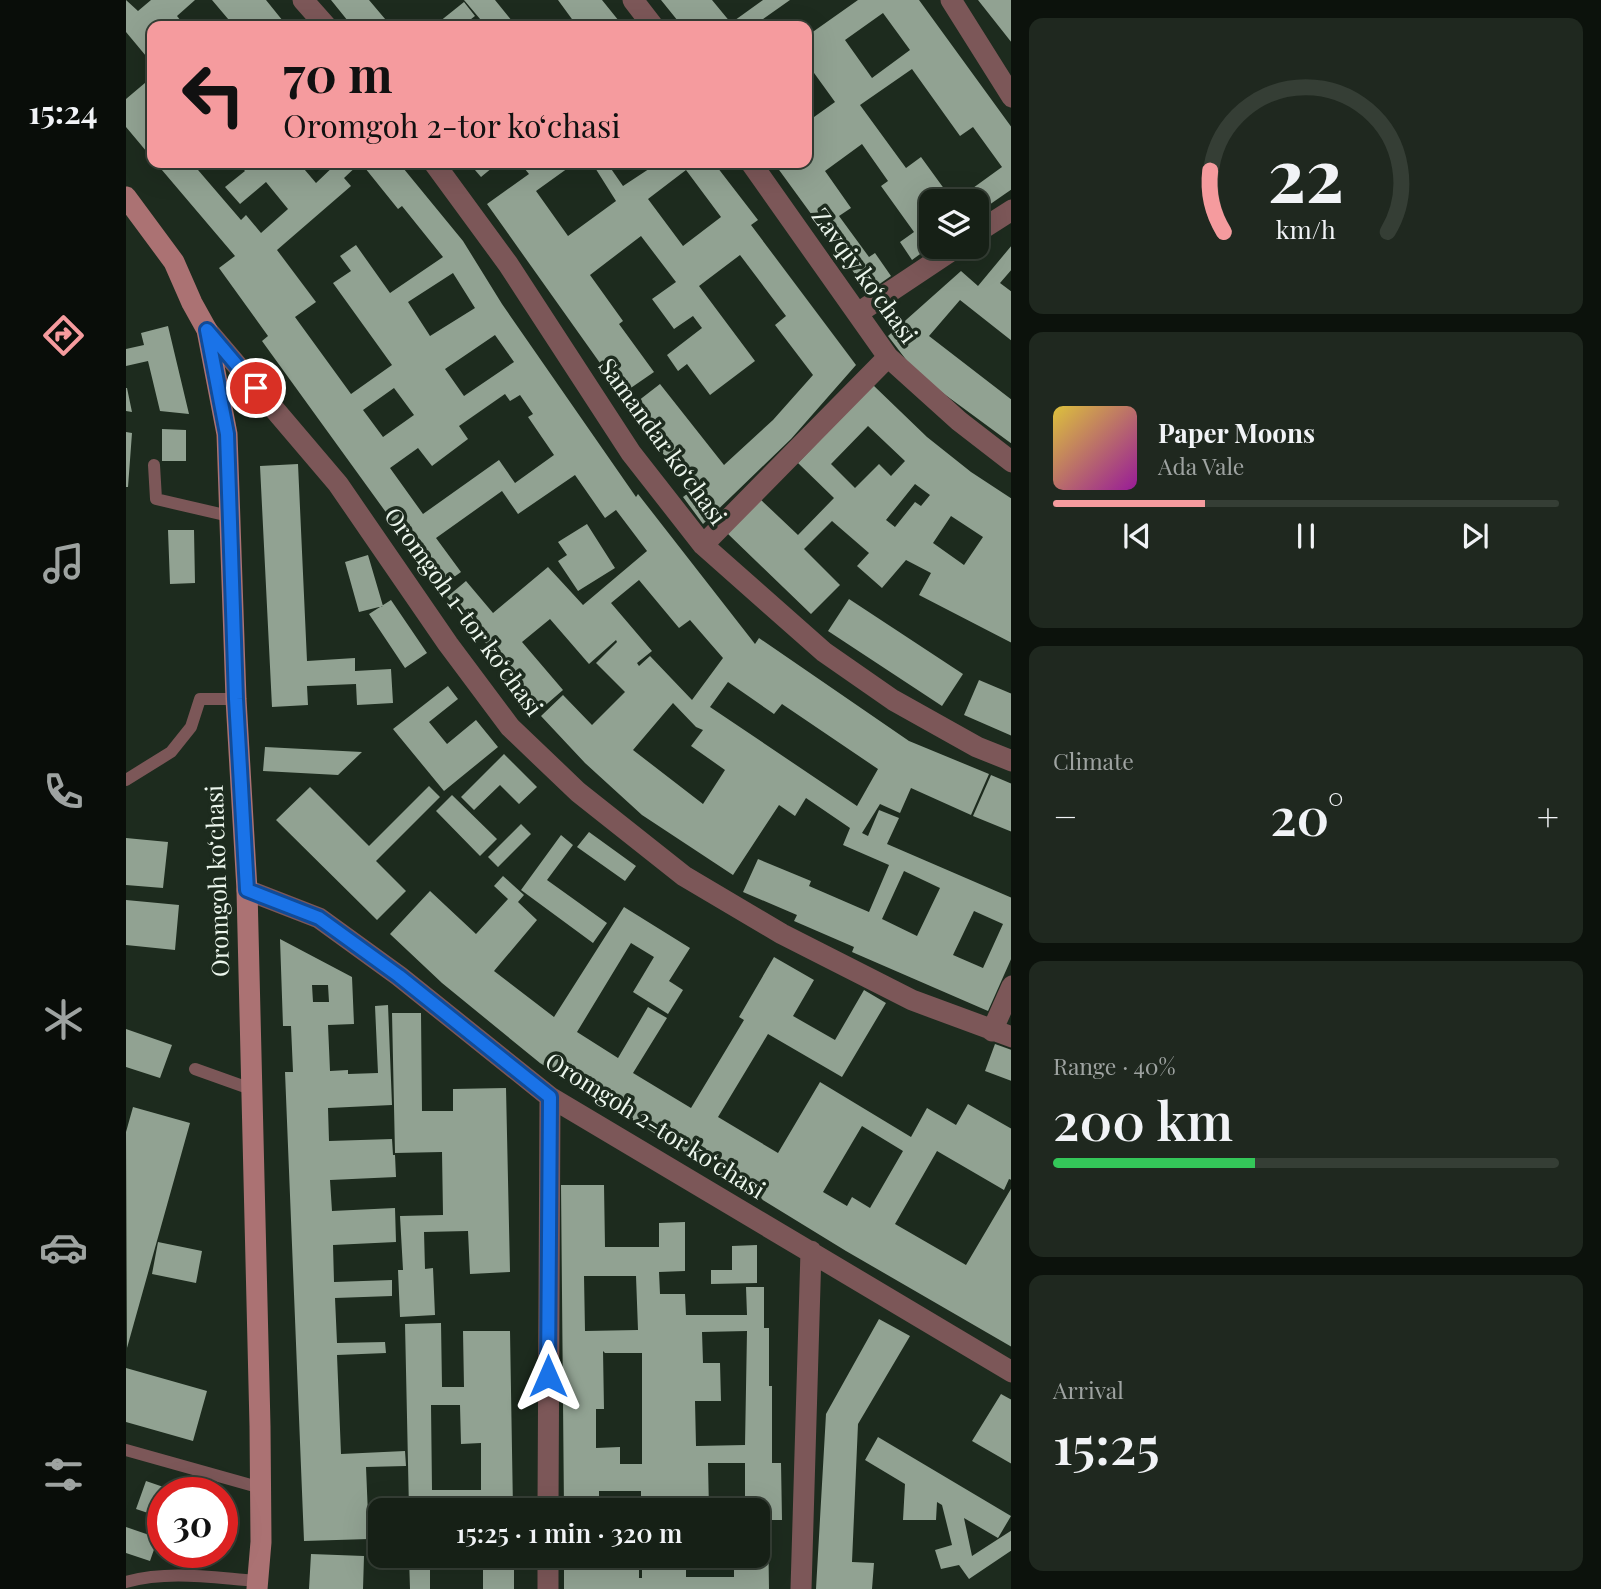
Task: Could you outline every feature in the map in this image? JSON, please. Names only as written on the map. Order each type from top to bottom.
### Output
[{"type":"street","points":[[303,0],[322,21]]},
{"type":"street","points":[[633,0],[649,21]]},
{"type":"street","points":[[951,0],[1011,97]]},
{"type":"street","name":"Samandar ko‘chasi","points":[[438,168],[508,264],[631,453],[703,545],[824,652],[893,700],[977,747],[1011,761]]},
{"type":"street","name":"Zavqiy koʻchasi","points":[[755,168],[888,357],[959,421],[1011,462]]},
{"type":"street","name":"Oromgoh koʻchasi","points":[[126,197],[174,262],[207,330],[227,434],[236,699],[247,890],[261,1488],[261,1542],[257,1585]]},
{"type":"street","points":[[989,224],[1011,210]]},
{"type":"street","points":[[858,313],[939,259]]},
{"type":"street","name":"Oromgoh 1-tor koʻchasi","points":[[207,330],[338,484],[448,644],[510,726],[578,792],[684,876],[782,934],[912,1000],[1001,1034]]},
{"type":"street","points":[[703,545],[888,357]]},
{"type":"street","name":"Oromgoh 2-tor koʻchasi","points":[[247,890],[319,918],[399,976],[550,1097],[1011,1372]]},
{"type":"street","points":[[1001,1034],[1011,986]]},
{"type":"street","points":[[548,1498],[550,1097]]},
{"type":"street","points":[[801,1589],[811,1251]]},
{"type":"street","points":[[548,1568],[548,1589]]},
{"type":"lane","points":[[154,465],[156,499],[229,516]]},
{"type":"lane","points":[[126,780],[171,752],[191,727],[200,699],[236,699]]},
{"type":"lane","points":[[195,1069],[251,1089]]},
{"type":"lane","points":[[126,1450],[261,1488]]},
{"type":"lane","points":[[126,1582],[143,1577],[174,1575],[257,1585]]},
{"type":"building","points":[[126,0],[138,11],[151,0],[195,0],[177,16],[181,21],[147,21],[146,56],[126,32]]},
{"type":"building","points":[[212,0],[266,0],[283,21],[230,21]]},
{"type":"building","points":[[331,0],[369,0],[387,21],[348,21]]},
{"type":"building","points":[[464,0],[495,0],[512,21],[482,21]]},
{"type":"building","points":[[558,0],[602,0],[619,21],[573,21]]},
{"type":"building","points":[[661,0],[712,0],[729,21],[678,21]]},
{"type":"building","points":[[763,0],[790,0],[760,21],[734,21]]},
{"type":"building","points":[[858,0],[919,0],[1011,127],[1011,190],[989,205],[989,189],[972,189],[1002,167],[973,127],[960,136],[912,69],[860,105],[906,168],[921,157],[944,189],[919,189],[919,255],[912,260],[900,242],[914,232],[881,186],[888,181],[862,144],[825,171],[851,208],[839,216],[869,257],[875,253],[891,276],[868,292],[778,168],[812,168],[812,118],[835,102],[812,70],[812,32]],"holes":[[[883,13],[910,50],[872,78],[845,40]]]},
{"type":"building","points":[[978,0],[1011,0],[1011,42]]},
{"type":"building","points":[[464,2],[475,16],[468,21],[440,21]]},
{"type":"building","points":[[147,81],[147,152],[126,127],[126,99]]},
{"type":"building","points":[[160,168],[196,168],[241,220],[246,215],[261,233],[288,209],[266,182],[240,204],[225,187],[245,171],[242,168],[303,168],[316,183],[332,168],[355,168],[344,178],[351,186],[277,250],[316,302],[295,317],[351,394],[392,365],[333,283],[351,271],[340,256],[356,245],[390,293],[443,257],[402,206],[398,209],[365,168],[403,168],[463,241],[502,304],[636,497],[638,494],[755,644],[759,638],[909,741],[989,774],[971,815],[911,788],[900,813],[880,804],[862,833],[868,836],[879,810],[899,818],[887,844],[1011,898],[1011,959],[988,1011],[852,952],[854,947],[794,921],[797,915],[743,892],[758,859],[811,881],[809,886],[869,912],[889,865],[843,845],[850,828],[806,798],[795,816],[779,805],[733,875],[642,815],[585,763],[541,716],[563,695],[592,725],[625,692],[596,663],[616,640],[589,664],[550,619],[522,642],[563,690],[541,709],[447,597],[466,581],[493,613],[548,567],[583,605],[647,551],[616,510],[605,518],[575,475],[518,514],[502,491],[436,538],[461,572],[440,587],[262,341],[268,336],[219,268],[235,256]],"holes":[[[453,273],[475,308],[430,336],[408,302]],[[495,335],[514,362],[464,396],[445,369]],[[394,388],[414,415],[383,437],[363,410]],[[505,394],[510,401],[520,395],[533,414],[528,417],[554,455],[515,483],[499,460],[423,514],[390,468],[418,448],[432,466],[468,439],[459,426]],[[639,580],[679,628],[690,620],[723,658],[692,700],[650,656],[639,666],[637,663],[652,651],[611,603]],[[728,682],[774,714],[782,704],[878,769],[857,806],[710,707]],[[673,703],[696,727],[703,730],[691,746],[725,770],[703,804],[633,750]],[[904,871],[940,888],[917,936],[882,919]],[[974,911],[1003,924],[983,968],[953,955]]]},
{"type":"building","points":[[473,168],[492,168],[481,177]]},
{"type":"building","points":[[524,168],[568,168],[536,191],[568,236],[616,201],[595,168],[610,168],[623,186],[650,168],[718,168],[758,220],[751,225],[856,365],[791,439],[703,524],[683,497],[691,491],[629,408],[660,384],[724,465],[773,420],[813,375],[775,325],[786,316],[740,255],[699,286],[755,361],[710,395],[687,364],[678,371],[667,355],[702,328],[693,316],[674,329],[652,299],[676,282],[641,236],[590,275],[623,321],[619,324],[654,372],[622,394],[487,204],[529,174]],"holes":[[[686,170],[721,217],[683,246],[648,199]]]},
{"type":"building","points":[[1011,246],[1011,270],[1000,283],[1011,291],[1011,340],[960,300],[929,336],[1011,399],[1011,443],[917,374],[888,336],[961,271],[978,286]]},
{"type":"building","points":[[168,326],[189,414],[160,411],[148,361],[126,366],[126,349],[144,345],[141,333]]},
{"type":"building","points":[[873,385],[927,437],[971,472],[1011,498],[1011,642],[919,595],[931,573],[906,560],[882,588],[857,566],[869,553],[832,521],[804,549],[840,585],[811,614],[727,533],[760,499],[798,535],[834,498],[798,463]],"holes":[[[868,426],[905,461],[891,476],[879,464],[855,488],[831,464]],[[915,484],[930,495],[921,506],[915,502],[895,527],[886,520]],[[951,516],[983,537],[964,565],[933,543]]]},
{"type":"building","points":[[127,388],[132,412],[126,411]]},
{"type":"building","points":[[162,429],[186,430],[186,461],[162,461]]},
{"type":"building","points":[[126,432],[132,433],[128,487],[126,487]]},
{"type":"building","points":[[298,464],[307,661],[355,658],[355,671],[391,669],[393,703],[357,705],[356,684],[307,686],[308,705],[272,707],[260,466]]},
{"type":"building","points":[[587,524],[615,568],[578,591],[558,561],[567,555],[558,542]]},
{"type":"building","points":[[168,530],[194,530],[195,583],[170,584]]},
{"type":"building","points":[[368,555],[383,606],[359,612],[345,562]]},
{"type":"building","points":[[849,599],[963,674],[942,706],[828,631]]},
{"type":"building","points":[[391,600],[427,653],[405,668],[369,614]]},
{"type":"building","points":[[979,680],[1011,694],[1011,736],[964,715]]},
{"type":"building","points":[[448,686],[458,699],[429,722],[447,744],[476,720],[498,747],[444,791],[393,729]]},
{"type":"building","points":[[265,747],[362,752],[338,775],[263,771]]},
{"type":"building","points":[[504,754],[537,787],[519,804],[500,785],[474,810],[461,797]]},
{"type":"building","points":[[991,775],[1011,784],[1011,832],[973,816]]},
{"type":"building","points":[[429,786],[440,797],[376,861],[406,891],[377,920],[276,820],[310,787],[369,846]]},
{"type":"building","points":[[452,795],[497,839],[480,856],[436,811]]},
{"type":"building","points":[[521,824],[531,834],[498,867],[488,857]]},
{"type":"building","points":[[589,832],[636,866],[625,881],[577,847]]},
{"type":"building","points":[[561,835],[573,845],[547,880],[607,923],[593,943],[521,890]]},
{"type":"building","points":[[126,838],[168,842],[163,888],[126,885]]},
{"type":"building","points":[[503,876],[524,895],[518,902],[537,920],[494,971],[554,1017],[624,907],[690,948],[669,981],[683,990],[668,1014],[633,992],[654,957],[631,943],[577,1032],[618,1058],[648,1007],[667,1018],[633,1073],[691,1108],[744,1020],[739,1017],[774,957],[814,980],[793,1016],[835,1040],[864,990],[886,1003],[842,1077],[768,1034],[718,1117],[778,1153],[820,1082],[911,1137],[927,1108],[956,1125],[968,1104],[1011,1128],[1011,1180],[1004,1190],[937,1151],[895,1224],[966,1265],[1011,1189],[1011,1346],[846,1251],[540,1063],[442,983],[390,934],[430,891],[476,934],[508,899],[494,886]],"holes":[[[862,1126],[903,1151],[870,1208],[852,1197],[847,1206],[823,1192]]]},
{"type":"building","points":[[126,900],[179,905],[175,950],[126,945]]},
{"type":"building","points":[[280,939],[352,977],[354,1024],[328,1025],[330,1071],[348,1070],[348,1074],[378,1073],[375,1006],[388,1005],[392,1105],[328,1108],[329,1141],[392,1139],[395,1155],[396,1177],[330,1180],[332,1211],[395,1208],[396,1242],[333,1245],[334,1282],[392,1280],[392,1296],[335,1298],[337,1343],[385,1342],[386,1353],[337,1355],[341,1454],[405,1451],[406,1466],[366,1467],[368,1539],[304,1541],[285,1072],[293,1072],[291,1026],[283,1026]],"holes":[[[312,985],[328,985],[329,1002],[313,1002]]]},
{"type":"building","points":[[392,1013],[421,1013],[422,1111],[453,1111],[453,1089],[506,1088],[510,1272],[470,1274],[468,1231],[424,1232],[425,1269],[433,1268],[435,1315],[400,1317],[398,1270],[403,1270],[400,1216],[443,1215],[442,1152],[395,1153]]},
{"type":"building","points":[[126,1029],[172,1045],[160,1078],[126,1067]]},
{"type":"building","points":[[995,1044],[1011,1050],[1011,1081],[985,1071]]},
{"type":"building","points":[[133,1107],[190,1123],[127,1348],[126,1132]]},
{"type":"building","points":[[561,1185],[604,1185],[605,1247],[659,1247],[659,1223],[685,1222],[685,1271],[659,1272],[660,1294],[685,1294],[686,1315],[747,1315],[746,1287],[764,1287],[764,1328],[769,1328],[769,1386],[772,1386],[772,1463],[781,1463],[782,1520],[770,1520],[770,1498],[745,1498],[745,1463],[708,1463],[709,1498],[641,1498],[641,1491],[599,1491],[599,1498],[564,1498]],"holes":[[[584,1276],[636,1276],[638,1330],[585,1331]],[[747,1331],[745,1445],[696,1446],[695,1401],[721,1401],[720,1363],[703,1363],[702,1332]],[[603,1351],[642,1353],[642,1464],[620,1464],[620,1447],[596,1448],[596,1409],[604,1409]]]},
{"type":"building","points":[[158,1242],[202,1251],[196,1283],[152,1274]]},
{"type":"building","points":[[757,1245],[757,1283],[711,1284],[711,1270],[732,1270],[732,1246]]},
{"type":"building","points":[[879,1319],[910,1336],[858,1424],[852,1562],[874,1563],[872,1589],[816,1589],[826,1414]]},
{"type":"building","points":[[441,1323],[442,1387],[464,1387],[463,1331],[510,1331],[513,1498],[409,1498],[405,1324]],"holes":[[[431,1405],[460,1405],[461,1444],[481,1443],[481,1490],[432,1490]]]},
{"type":"building","points":[[126,1368],[207,1391],[193,1441],[126,1422]]},
{"type":"building","points":[[1001,1394],[1011,1399],[1011,1463],[972,1441]]},
{"type":"building","points":[[878,1437],[1011,1516],[998,1538],[964,1518],[972,1556],[1011,1531],[1011,1551],[969,1579],[959,1565],[941,1569],[935,1550],[952,1545],[942,1505],[937,1502],[936,1520],[903,1520],[905,1484],[865,1460]]},
{"type":"building","points":[[146,1481],[147,1481],[147,1513],[136,1509]]},
{"type":"building","points":[[126,1527],[147,1534],[147,1560],[126,1553]]},
{"type":"building","points":[[311,1554],[364,1556],[363,1589],[309,1589]]},
{"type":"building","points":[[409,1568],[430,1568],[430,1589],[410,1589]]},
{"type":"building","points":[[483,1568],[514,1568],[514,1589],[483,1589]]},
{"type":"building","points":[[564,1568],[639,1568],[639,1578],[642,1578],[642,1568],[686,1568],[686,1577],[734,1577],[734,1568],[769,1568],[769,1589],[564,1589]]},
{"type":"route","points":[[256,388],[207,330],[227,434],[236,699],[247,890],[319,918],[399,976],[550,1097],[548,1376]]}]
